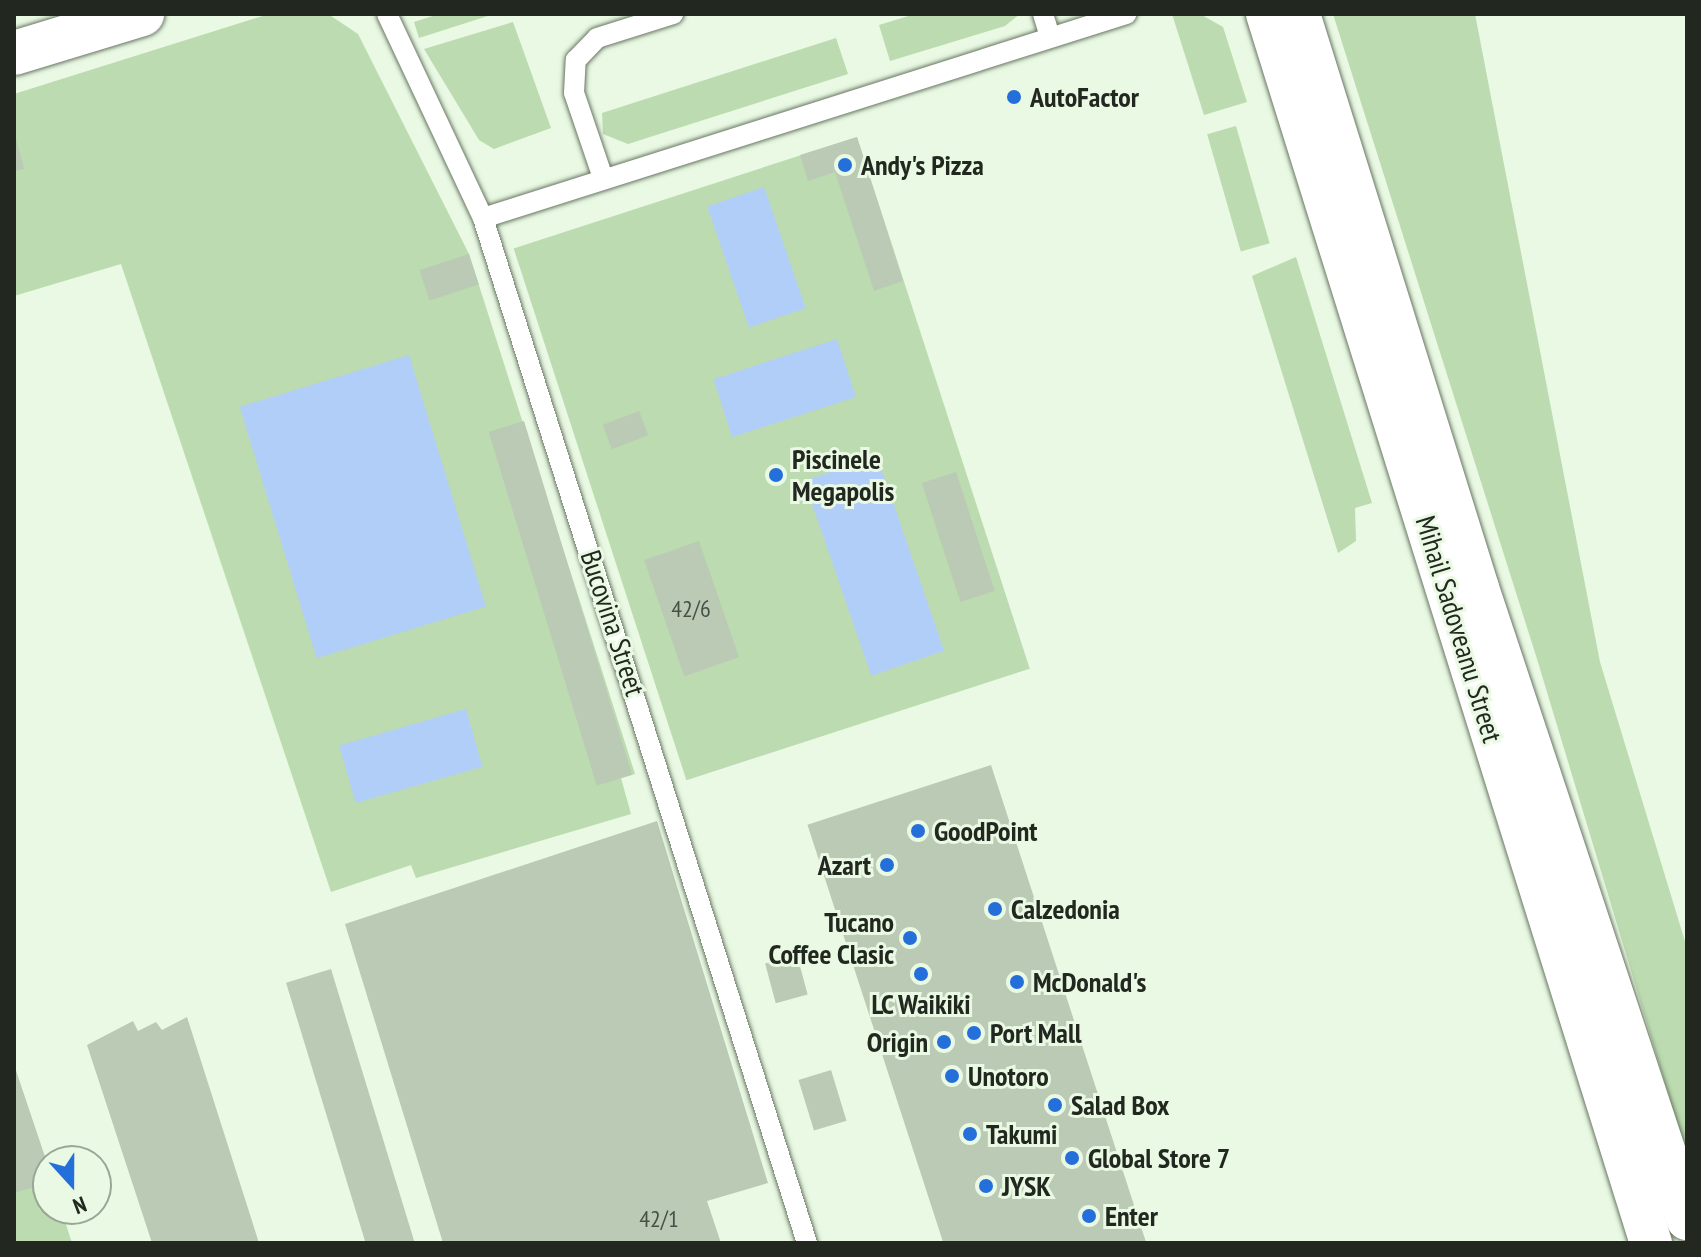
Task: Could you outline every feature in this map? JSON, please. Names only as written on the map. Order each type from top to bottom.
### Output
[{"type":"main road","points":[[14,53],[142,14]]},
{"type":"street","name":"Mihail Sadoveanu Street","points":[[1267,14],[1651,1243]]},
{"type":"street","name":"Mihail Sadoveanu Street","points":[[1299,14],[1478,588],[1687,1219]]},
{"type":"lane","name":"Bucovina Street","points":[[387,14],[483,218],[807,1243]]},
{"type":"lane","points":[[603,178],[574,93],[576,60],[597,38],[673,14]]},
{"type":"lane","points":[[1043,14],[1050,37]]},
{"type":"lane","points":[[483,218],[1126,14]]},
{"type":"green space","points":[[269,14],[328,14],[358,34],[469,254],[635,774],[621,778],[631,814],[416,878],[411,865],[331,892],[121,264],[14,296],[14,94]]},
{"type":"green space","points":[[439,14],[494,14],[419,38],[414,22]]},
{"type":"green space","points":[[915,14],[1020,14],[1005,26],[890,61],[879,25]]},
{"type":"green space","points":[[1172,14],[1200,14],[1223,27],[1247,102],[1204,115]]},
{"type":"green space","points":[[1333,14],[1475,14],[1600,662],[1687,948],[1687,1156],[1537,659]]},
{"type":"green space","points":[[513,22],[551,128],[494,149],[479,140],[424,49]]},
{"type":"green space","points":[[836,38],[848,74],[628,144],[603,134],[602,113]]},
{"type":"green space","points":[[1236,126],[1270,243],[1241,252],[1207,134]]},
{"type":"green space","name":"Piscinele Megapolis","points":[[857,137],[1030,669],[686,780],[514,249]]},
{"type":"green space","points":[[1296,257],[1372,503],[1355,508],[1356,541],[1338,553],[1252,276]]},
{"type":"green space","points":[[14,1065],[41,1145],[32,1145],[32,1225],[66,1225],[72,1243],[14,1243]]},
{"type":"water","points":[[764,187],[806,308],[749,328],[707,207]]},
{"type":"water","points":[[837,339],[856,397],[732,437],[713,379]]},
{"type":"water","points":[[409,355],[486,607],[317,658],[240,407]]},
{"type":"water","points":[[877,456],[944,651],[871,676],[804,481]]},
{"type":"water","points":[[466,709],[483,767],[356,803],[339,745]]},
{"type":"building","points":[[14,131],[24,169],[14,171]]},
{"type":"building","points":[[857,137],[903,281],[874,291],[835,172],[808,181],[800,155]]},
{"type":"building","points":[[469,254],[479,284],[429,301],[420,270]]},
{"type":"building","points":[[639,411],[648,435],[612,449],[603,425]]},
{"type":"building","points":[[524,421],[632,775],[597,786],[489,432]]},
{"type":"building","points":[[956,472],[995,591],[960,602],[922,483]]},
{"type":"building","points":[[699,541],[739,657],[684,676],[644,560]]},
{"type":"building","name":"Port Mall","points":[[991,765],[1146,1241],[943,1243],[807,825]]},
{"type":"building","points":[[657,821],[768,1183],[707,1201],[721,1243],[443,1243],[345,924]]},
{"type":"building","points":[[797,955],[808,995],[776,1003],[765,964]]},
{"type":"building","points":[[331,969],[415,1243],[366,1243],[286,983]]},
{"type":"building","points":[[187,1017],[259,1243],[152,1243],[87,1045],[133,1021],[138,1031],[156,1022],[162,1030]]},
{"type":"building","points":[[14,1065],[41,1145],[32,1145],[32,1188],[14,1193]]},
{"type":"building","points":[[831,1070],[846,1121],[814,1131],[798,1080]]},
{"type":"place","name":"AutoFactor","points":[[1014,97]]},
{"type":"place","name":"Andy's Pizza","points":[[845,165]]},
{"type":"place","name":"Piscinele Megapolis","points":[[776,475]]},
{"type":"place","name":"GoodPoint","points":[[918,831]]},
{"type":"place","name":"Azart","points":[[887,865]]},
{"type":"place","name":"Calzedonia","points":[[995,909]]},
{"type":"place","name":"Tucano Coffee Clasic","points":[[910,938]]},
{"type":"place","name":"LC Waikiki","points":[[921,974]]},
{"type":"place","name":"McDonald's","points":[[1017,982]]},
{"type":"place","name":"Port Mall","points":[[974,1033]]},
{"type":"place","name":"Origin","points":[[944,1042]]},
{"type":"place","name":"Unotoro","points":[[952,1076]]},
{"type":"place","name":"Salad Box","points":[[1055,1105]]},
{"type":"place","name":"Takumi","points":[[970,1134]]},
{"type":"place","name":"Global Store 7","points":[[1072,1158]]},
{"type":"place","name":"JYSK","points":[[986,1186]]},
{"type":"place","name":"Enter","points":[[1089,1216]]}]
